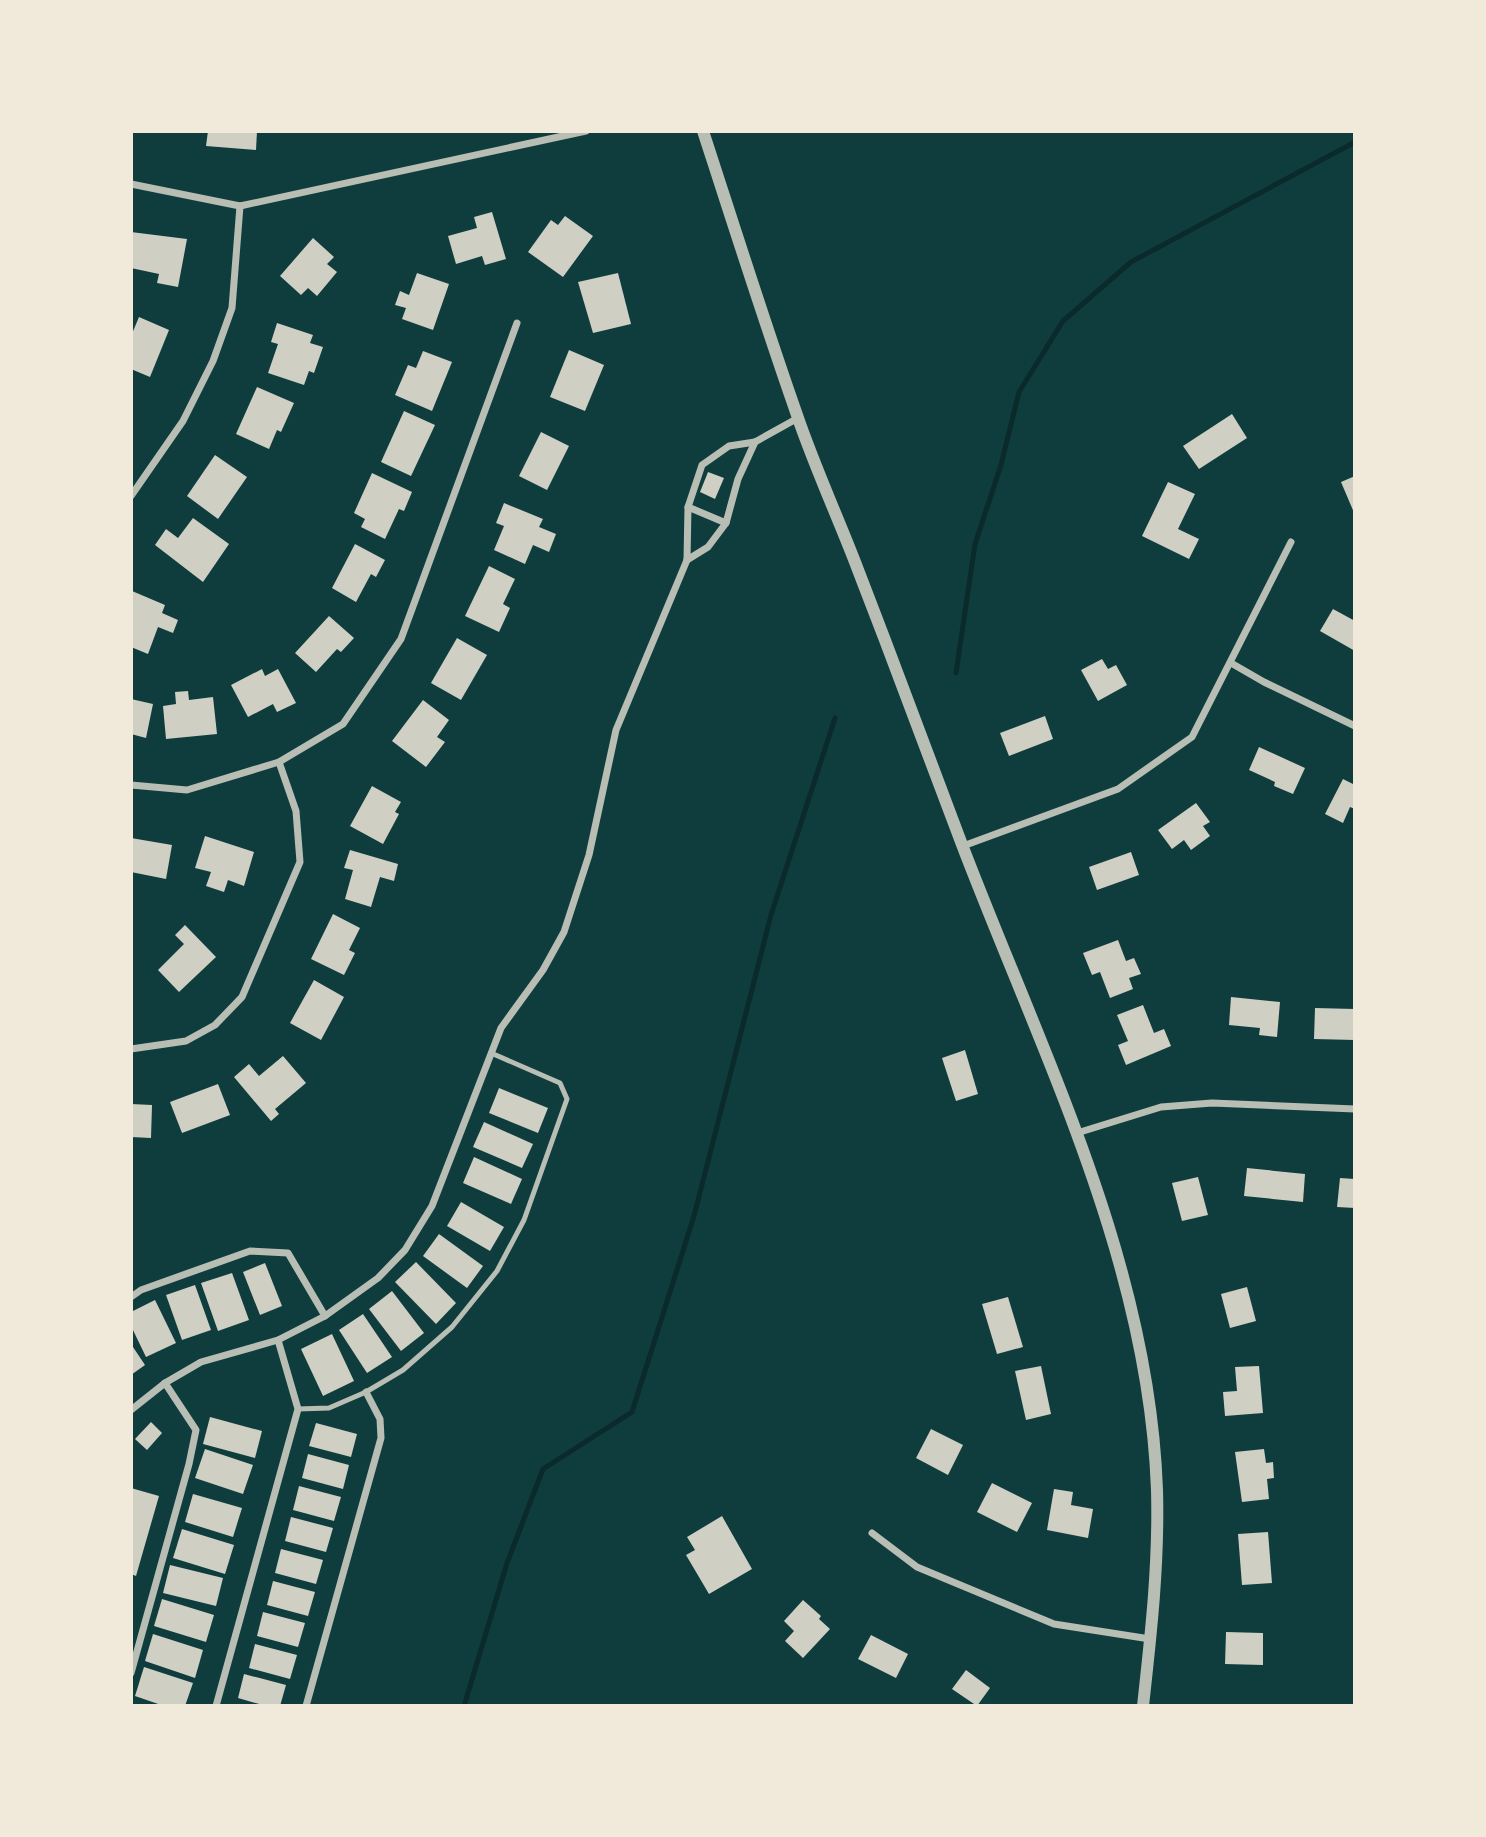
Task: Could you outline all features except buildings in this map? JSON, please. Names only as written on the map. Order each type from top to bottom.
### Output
[{"type":"street","points":[[131,184],[240,206],[586,131]]},
{"type":"street","points":[[703,131],[798,418],[1077,1133],[1132,1308],[1150,1411],[1157,1488],[1157,1558],[1143,1706]]},
{"type":"street","points":[[131,496],[183,421],[213,361],[232,308],[240,206]]},
{"type":"street","points":[[131,785],[187,790],[279,762],[343,724],[401,639],[517,323]]},
{"type":"street","points":[[131,1410],[165,1383],[201,1362],[278,1340],[325,1316],[378,1278],[405,1250],[432,1206],[502,1028],[543,971],[564,932],[589,855],[616,730],[687,560],[688,508],[702,465],[729,446],[755,442],[798,418]]},
{"type":"street","points":[[687,560],[708,547],[726,523],[738,479],[755,442]]},
{"type":"street","points":[[688,508],[726,523]]},
{"type":"street","points":[[963,846],[1118,789],[1192,737],[1291,542]]},
{"type":"street","points":[[1231,663],[1355,726]]},
{"type":"street","points":[[131,1049],[186,1041],[215,1025],[242,997],[276,924],[300,862],[296,811],[279,762]]},
{"type":"street","points":[[1077,1133],[1161,1107],[1212,1103],[1355,1109]]},
{"type":"street","points":[[131,1297],[141,1290],[250,1251],[288,1253],[325,1316]]},
{"type":"street","points":[[216,1706],[298,1409],[278,1340]]},
{"type":"street","points":[[131,1673],[196,1430],[165,1383]]},
{"type":"street","points":[[306,1706],[381,1438],[380,1419],[366,1392]]},
{"type":"street","points":[[872,1533],[917,1567],[1054,1625],[1150,1639]]},
{"type":"lane","points":[[298,1409],[329,1408],[366,1392],[403,1370],[452,1326],[496,1270],[524,1220],[567,1099],[560,1083],[491,1053]]},
{"type":"waterway","points":[[956,673],[975,544],[1001,465],[1019,392],[1063,321],[1131,262],[1355,142]]},
{"type":"waterway","points":[[464,1706],[507,1563],[543,1469],[632,1412],[694,1216],[771,915],[835,718]]}]
